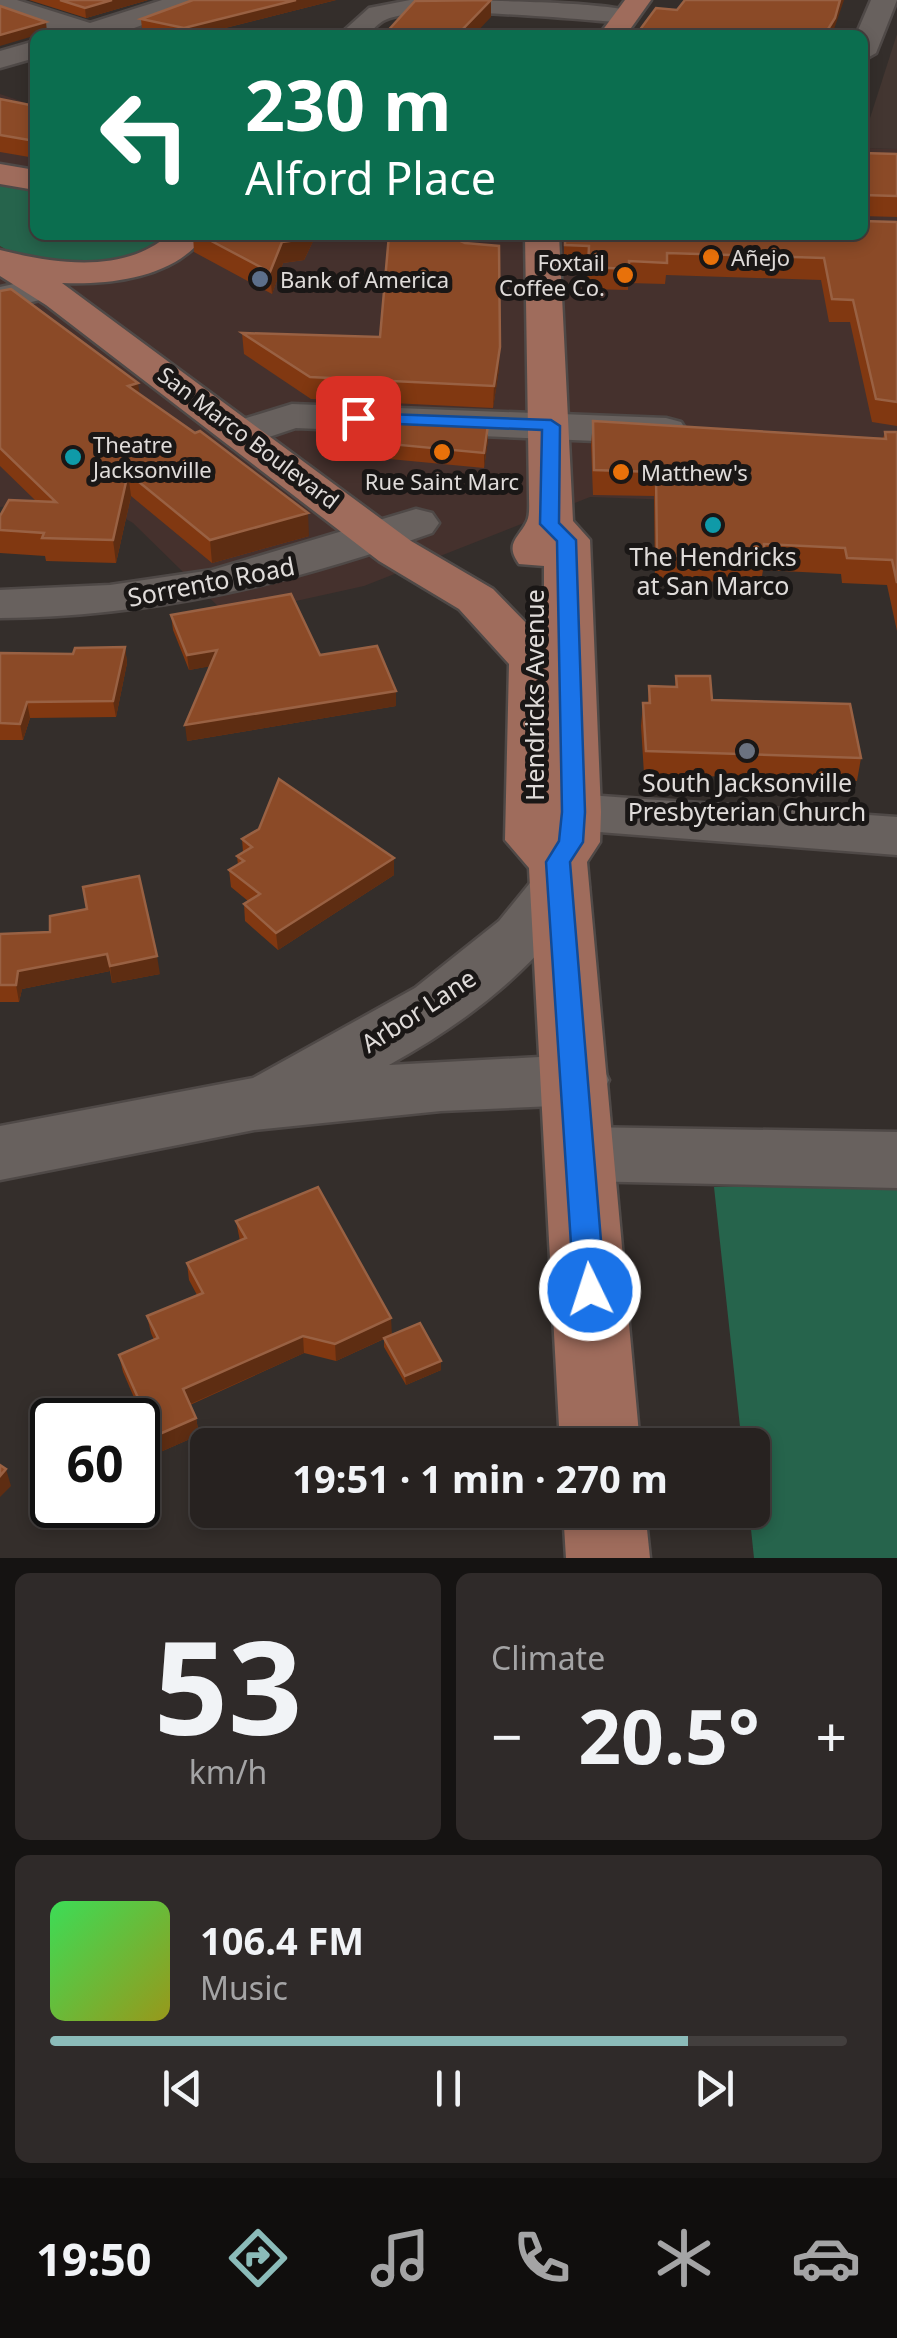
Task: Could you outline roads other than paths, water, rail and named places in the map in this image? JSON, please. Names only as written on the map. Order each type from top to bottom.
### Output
[{"type":"main road","points":[[0,174],[30,179]]},
{"type":"main road","points":[[46,288],[101,284],[165,253],[182,240]]},
{"type":"main road","name":"Hendricks Avenue","points":[[542,240],[551,426],[550,524],[536,538],[534,587],[553,651]]},
{"type":"main road","points":[[0,251],[45,272],[101,284]]},
{"type":"main road","name":"San Marco Boulevard","points":[[0,261],[260,427],[398,530],[476,599],[553,651]]},
{"type":"main road","name":"San Marco Boulevard","points":[[101,284],[260,427]]},
{"type":"main road","name":"Hendricks Avenue","points":[[550,524],[567,540],[534,840],[564,854],[599,1428]]},
{"type":"main road","name":"San Marco Boulevard","points":[[398,530],[534,587]]},
{"type":"main road","points":[[606,1528],[608,1558]]},
{"type":"street","points":[[102,30],[188,0]]},
{"type":"street","points":[[868,39],[884,0]]},
{"type":"street","points":[[0,2],[79,30]]},
{"type":"street","points":[[358,30],[384,10],[415,3],[465,2],[626,16]]},
{"type":"street","points":[[0,60],[30,51]]},
{"type":"street","points":[[0,298],[46,288]]},
{"type":"street","points":[[260,427],[306,416],[699,432]]},
{"type":"street","name":"Sorrento Road","points":[[0,604],[91,603],[209,587],[276,572],[398,530]]},
{"type":"street","points":[[564,854],[897,836]]},
{"type":"street","name":"Arbor Lane","points":[[254,1104],[312,1076],[450,993],[521,935],[564,854]]},
{"type":"street","name":"Arbor Lane","points":[[0,1153],[254,1104],[441,1086],[576,1080]]},
{"type":"street","points":[[581,1154],[897,1160]]},
{"type":"place","name":"Añejo","points":[[711,257]]},
{"type":"place","name":"Foxtail Coffee Co.","points":[[625,275]]},
{"type":"place","name":"Bank of America","points":[[260,279]]},
{"type":"place","name":"Rue Saint Marc","points":[[442,452]]},
{"type":"place","name":"Theatre Jacksonville","points":[[73,457]]},
{"type":"place","name":"Matthew's","points":[[621,472]]},
{"type":"place","name":"The Hendricks at San Marco","points":[[713,525]]},
{"type":"place","name":"South Jacksonville Presbyterian Church","points":[[747,751]]}]
